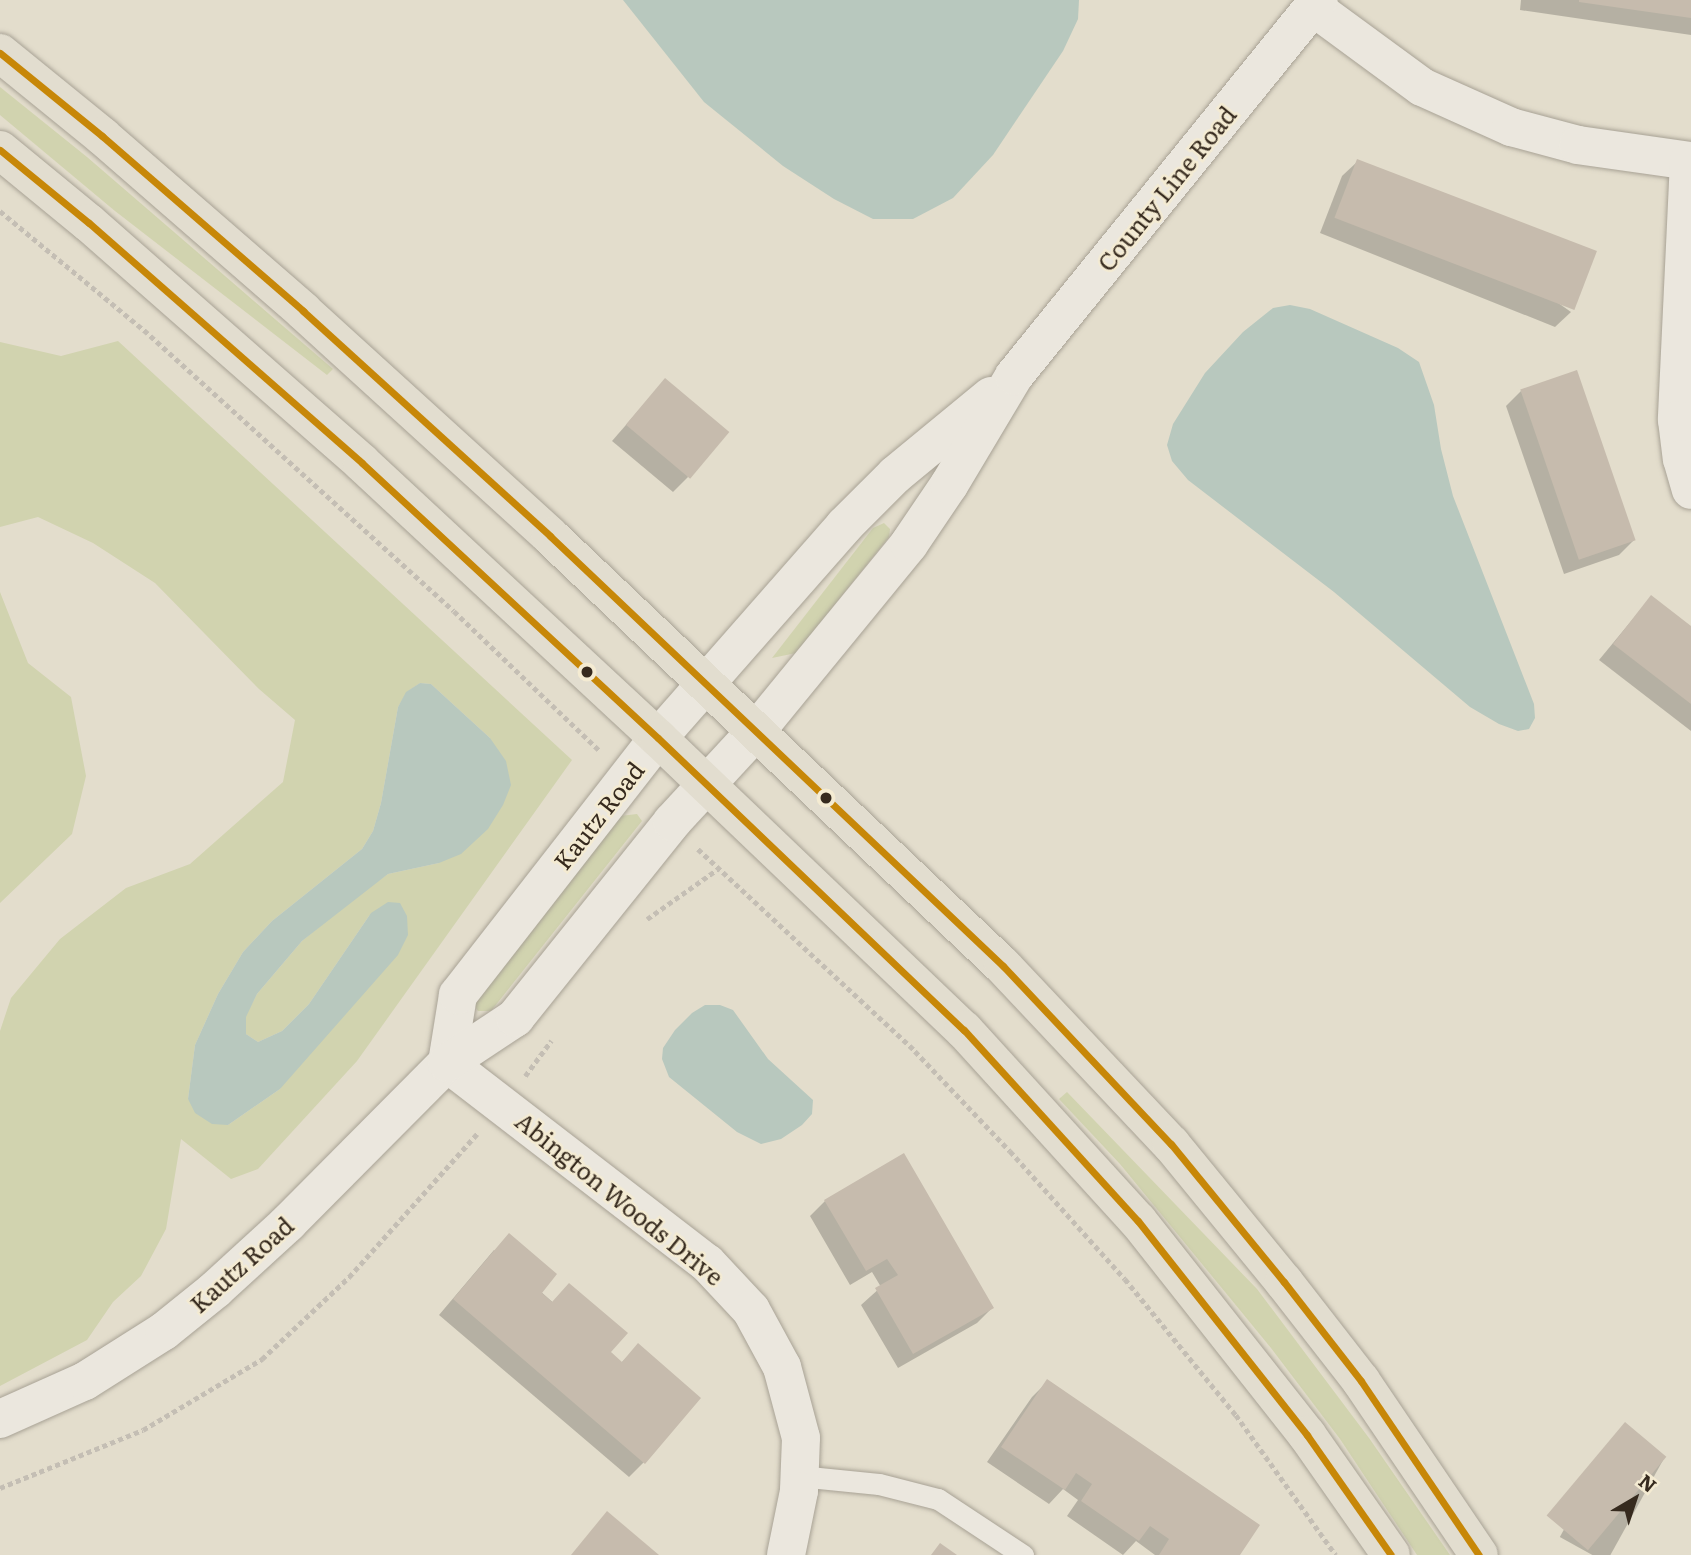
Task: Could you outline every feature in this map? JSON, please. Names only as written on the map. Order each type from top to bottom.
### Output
[{"type":"main road","points":[[0,53],[102,136],[303,312],[757,730],[1003,965],[1171,1144],[1361,1381],[1479,1555]]},
{"type":"main road","points":[[0,150],[99,232],[341,444],[706,783],[964,1030],[1138,1221],[1307,1435],[1391,1555]]},
{"type":"street","points":[[1316,4],[1422,87],[1511,127],[1578,145],[1690,161],[1678,420],[1682,459],[1691,490]]},
{"type":"street","name":"County Line Road","points":[[757,730],[909,544],[949,485],[1014,376],[1316,4]]},
{"type":"street","name":"County Line Road","points":[[708,685],[844,526],[895,475],[1014,376]]},
{"type":"street","name":"Kautz Road","points":[[447,1063],[458,995],[658,738],[708,685]]},
{"type":"street","name":"Kautz Road","points":[[0,1419],[85,1381],[164,1331],[216,1289],[288,1223],[447,1063],[515,1018],[706,783],[757,730]]},
{"type":"street","name":"Abington Woods Drive","points":[[447,1063],[707,1263],[751,1310],[782,1367],[801,1438],[799,1476],[786,1555]]},
{"type":"lane","points":[[799,1476],[908,1489],[937,1499],[1023,1555]]},
{"type":"path","points":[[0,211],[155,339],[454,611],[594,745]]},
{"type":"path","points":[[640,925],[718,869],[757,903],[915,1051],[1125,1279],[1236,1415],[1336,1555]]},
{"type":"path","points":[[537,1060],[552,1039]]},
{"type":"path","points":[[0,1488],[143,1430],[262,1359],[349,1277],[474,1137]]},
{"type":"green space","points":[[0,87],[87,157],[333,369],[327,375],[115,211],[0,115]]},
{"type":"green space","points":[[118,341],[572,760],[357,1061],[258,1169],[231,1179],[181,1139],[166,1229],[141,1276],[113,1302],[87,1340],[0,1386],[0,1031],[11,998],[60,939],[126,888],[190,864],[283,782],[295,720],[259,689],[155,583],[93,543],[38,517],[0,527],[0,342],[61,356]],"holes":[[[420,683],[431,684],[490,738],[439,863],[388,874],[353,899],[302,941],[257,994],[245,1017],[246,1034],[258,1042],[282,1031],[309,1004],[371,913],[280,1089],[228,1125],[188,1099],[195,1045],[218,994],[243,952],[272,921],[362,849],[373,831],[381,803],[398,707],[407,692]]]},
{"type":"green space","points":[[884,523],[890,529],[889,537],[796,653],[772,658],[873,528]]},
{"type":"green space","points":[[0,592],[28,663],[71,697],[86,776],[72,834],[0,903]]},
{"type":"green space","points":[[637,814],[642,821],[491,1011],[478,1011],[469,998],[620,816]]},
{"type":"green space","points":[[1067,1092],[1257,1289],[1369,1438],[1450,1555],[1417,1555],[1340,1439],[1271,1348],[1120,1164],[1059,1099]]},
{"type":"shaded area","points":[[623,0],[1079,0],[1078,19],[1063,51],[993,155],[953,198],[913,219],[873,219],[834,199],[783,166],[704,102]]},
{"type":"shaded area","points":[[1290,305],[1310,309],[1398,348],[1419,362],[1434,405],[1441,449],[1453,496],[1534,704],[1535,718],[1529,729],[1518,731],[1499,724],[1470,707],[1334,592],[1188,480],[1172,461],[1167,445],[1173,424],[1205,373],[1243,332],[1273,308]]},
{"type":"shaded area","points":[[420,683],[431,684],[490,738],[506,761],[511,785],[503,805],[488,829],[461,854],[439,863],[388,874],[302,941],[257,994],[246,1017],[246,1034],[258,1042],[282,1031],[309,1004],[371,913],[388,902],[400,903],[407,916],[408,935],[398,955],[280,1089],[228,1125],[212,1124],[195,1113],[188,1099],[195,1045],[218,994],[243,952],[272,921],[362,849],[373,831],[381,803],[398,707],[406,692]]},
{"type":"shaded area","points":[[705,1005],[720,1005],[733,1010],[768,1059],[813,1100],[812,1114],[802,1125],[781,1139],[761,1144],[737,1132],[669,1077],[662,1059],[663,1048],[675,1030],[692,1013]]},
{"type":"building","points":[[1691,0],[1691,18],[1579,2]]},
{"type":"building","points":[[1357,159],[1597,251],[1574,310],[1334,218]]},
{"type":"building","points":[[1577,370],[1636,540],[1579,560],[1520,390]]},
{"type":"building","points":[[665,378],[729,432],[690,479],[626,425]]},
{"type":"building","points":[[1651,595],[1691,626],[1691,704],[1613,644]]},
{"type":"building","points":[[904,1153],[994,1308],[913,1354],[875,1288],[898,1275],[887,1259],[866,1271],[824,1200]]},
{"type":"building","points":[[509,1233],[557,1274],[542,1293],[552,1302],[569,1283],[628,1333],[611,1352],[622,1362],[638,1343],[701,1398],[645,1464],[453,1299]]},
{"type":"building","points":[[1047,1379],[1260,1525],[1240,1555],[1159,1555],[1169,1539],[1150,1526],[1139,1541],[1081,1501],[1092,1484],[1076,1473],[1065,1490],[1001,1447]]},
{"type":"building","points":[[1625,1422],[1666,1457],[1588,1550],[1547,1515]]},
{"type":"building","points":[[607,1511],[659,1555],[571,1555]]},
{"type":"building","points":[[940,1543],[957,1555],[931,1555]]},
{"type":"transit line","points":[[0,53],[102,136],[303,311],[550,536],[1003,966],[1171,1144],[1284,1282],[1361,1381],[1479,1555]]},
{"type":"transit line","points":[[0,150],[89,223],[362,463],[658,738],[964,1030],[1138,1221],[1307,1435],[1391,1555]]}]
